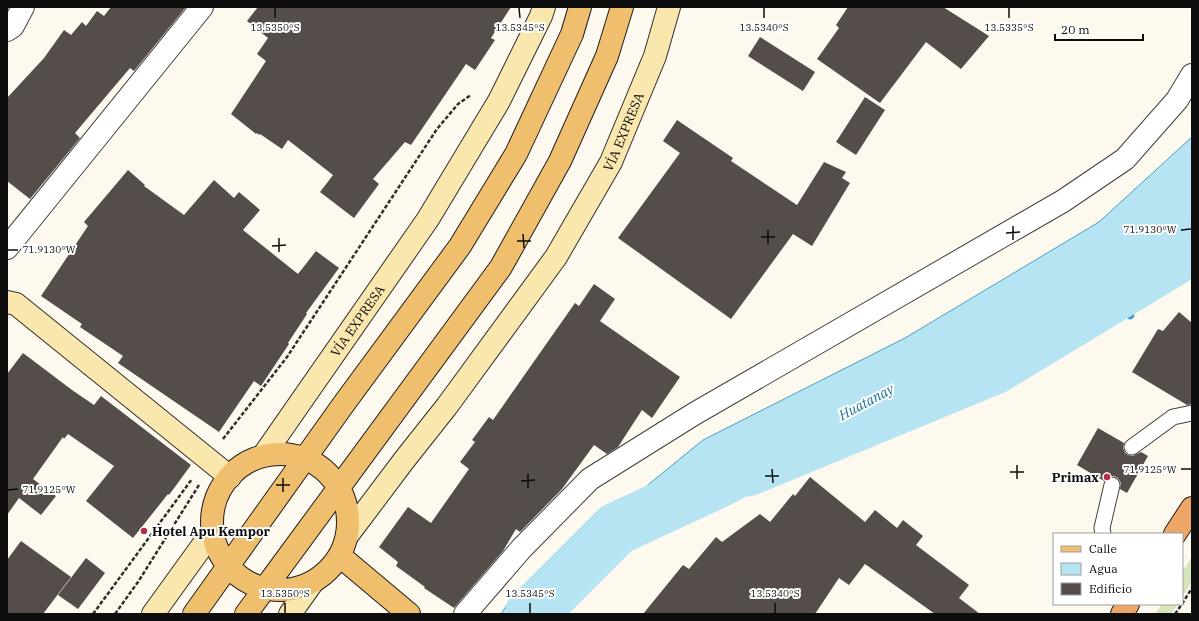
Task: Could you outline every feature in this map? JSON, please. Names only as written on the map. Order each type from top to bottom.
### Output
[{"type":"highway","points":[[1176,533],[1192,508]]},
{"type":"highway","points":[[1122,614],[1127,605]]},
{"type":"main road","name":"VÍA EXPRESA","points":[[263,456],[316,382],[428,219],[499,101],[544,7]]},
{"type":"main road","points":[[194,614],[460,246],[516,154],[572,34],[580,7]]},
{"type":"main road","points":[[246,614],[501,267],[560,162],[607,56],[622,7]]},
{"type":"main road","name":"VÍA EXPRESA","points":[[290,614],[312,583],[328,572],[344,546],[556,257],[611,162],[656,56],[669,7]]},
{"type":"main road","points":[[7,302],[16,304],[230,477]]},
{"type":"main road","points":[[312,583],[288,591],[264,590],[244,580],[228,566],[218,550],[213,531],[215,502],[230,477],[244,464],[263,456],[284,454],[306,458],[325,470],[339,488],[348,512],[344,546],[409,614]]},
{"type":"main road","points":[[153,614],[213,531]]},
{"type":"street","points":[[7,30],[13,26],[23,7]]},
{"type":"street","points":[[7,248],[202,7]]},
{"type":"street","points":[[466,614],[521,549],[590,479],[694,414],[1063,201],[1125,159],[1177,100],[1192,75]]},
{"type":"lane","points":[[1132,447],[1173,417],[1192,413]]},
{"type":"lane","points":[[1103,533],[1102,528],[1112,485]]},
{"type":"path","points":[[93,614],[208,458],[287,357],[437,129],[458,104],[474,92]]},
{"type":"path","points":[[1183,602],[1192,588]]},
{"type":"path","points":[[1175,614],[1181,605]]},
{"type":"green space","points":[[1192,557],[1192,582],[1183,596],[1183,570]]},
{"type":"green space","points":[[1161,605],[1177,605],[1171,614],[1155,614]]},
{"type":"water","points":[[1192,137],[1192,237],[1174,259],[994,368],[719,481],[616,529],[531,614],[501,614],[513,595],[703,440],[905,338],[1099,222]]},
{"type":"building","points":[[111,7],[186,7],[134,71],[130,68],[75,133],[80,138],[30,199],[7,181],[7,98],[44,58],[64,30],[71,35],[82,22],[86,26],[97,11],[104,16]]},
{"type":"building","points":[[258,7],[511,7],[491,38],[495,40],[475,70],[466,64],[411,145],[405,142],[373,179],[379,184],[354,218],[320,192],[333,175],[288,140],[282,149],[260,134],[256,134],[231,114],[266,61],[257,54],[268,38],[247,21]]},
{"type":"building","points":[[848,7],[943,7],[989,36],[961,69],[926,42],[880,103],[817,59],[839,28],[836,25]]},
{"type":"building","points":[[760,37],[815,72],[803,91],[748,56]]},
{"type":"building","points":[[865,97],[885,110],[856,155],[836,142]]},
{"type":"building","points":[[677,120],[733,158],[731,161],[797,205],[824,162],[846,172],[842,178],[850,183],[812,246],[793,234],[731,319],[618,238],[680,153],[663,141]]},
{"type":"building","points":[[128,170],[145,185],[144,186],[184,215],[214,180],[234,198],[239,192],[260,210],[243,230],[298,274],[316,251],[339,268],[306,313],[307,314],[288,343],[289,344],[261,386],[254,381],[219,432],[118,363],[123,356],[80,327],[82,324],[41,296],[88,226],[84,222]]},
{"type":"building","points":[[594,284],[615,299],[600,321],[680,377],[652,418],[642,410],[618,447],[607,454],[594,445],[562,489],[520,532],[516,529],[503,551],[454,608],[424,588],[425,587],[396,566],[398,562],[379,547],[408,507],[431,523],[469,469],[460,462],[475,442],[472,440],[489,417],[493,420],[575,303],[579,306]]},
{"type":"building","points":[[1179,312],[1192,323],[1192,404],[1187,405],[1132,372],[1158,329],[1163,331]]},
{"type":"building","points":[[23,353],[94,405],[101,396],[191,465],[169,495],[168,494],[133,538],[86,501],[114,466],[68,434],[64,439],[63,437],[33,479],[56,496],[41,515],[19,498],[7,515],[7,374]]},
{"type":"building","points":[[1098,428],[1124,443],[1123,448],[1125,453],[1128,455],[1133,456],[1141,452],[1148,456],[1127,493],[1120,489],[1121,483],[1118,478],[1110,476],[1104,481],[1077,465]]},
{"type":"building","points":[[810,477],[865,522],[875,510],[897,528],[903,520],[923,536],[916,545],[969,585],[959,598],[980,614],[935,614],[865,564],[849,585],[839,578],[815,614],[643,614],[683,565],[689,569],[716,537],[722,542],[760,514],[770,522],[793,494],[795,496]]},
{"type":"building","points":[[21,541],[71,577],[43,614],[7,614],[7,560]]},
{"type":"building","points":[[86,558],[105,573],[78,609],[58,595]]},
{"type":"waterway","points":[[747,470],[994,368],[1174,259],[1192,237]]},
{"type":"waterway","points":[[1104,287],[1130,315]]},
{"type":"waterway","name":"Huatanay","points":[[531,614],[616,529],[719,481],[777,450]]},
{"type":"place","name":"Primax","points":[[1107,477]]},
{"type":"place","name":"Hotel Apu Kempor","points":[[144,531]]}]
